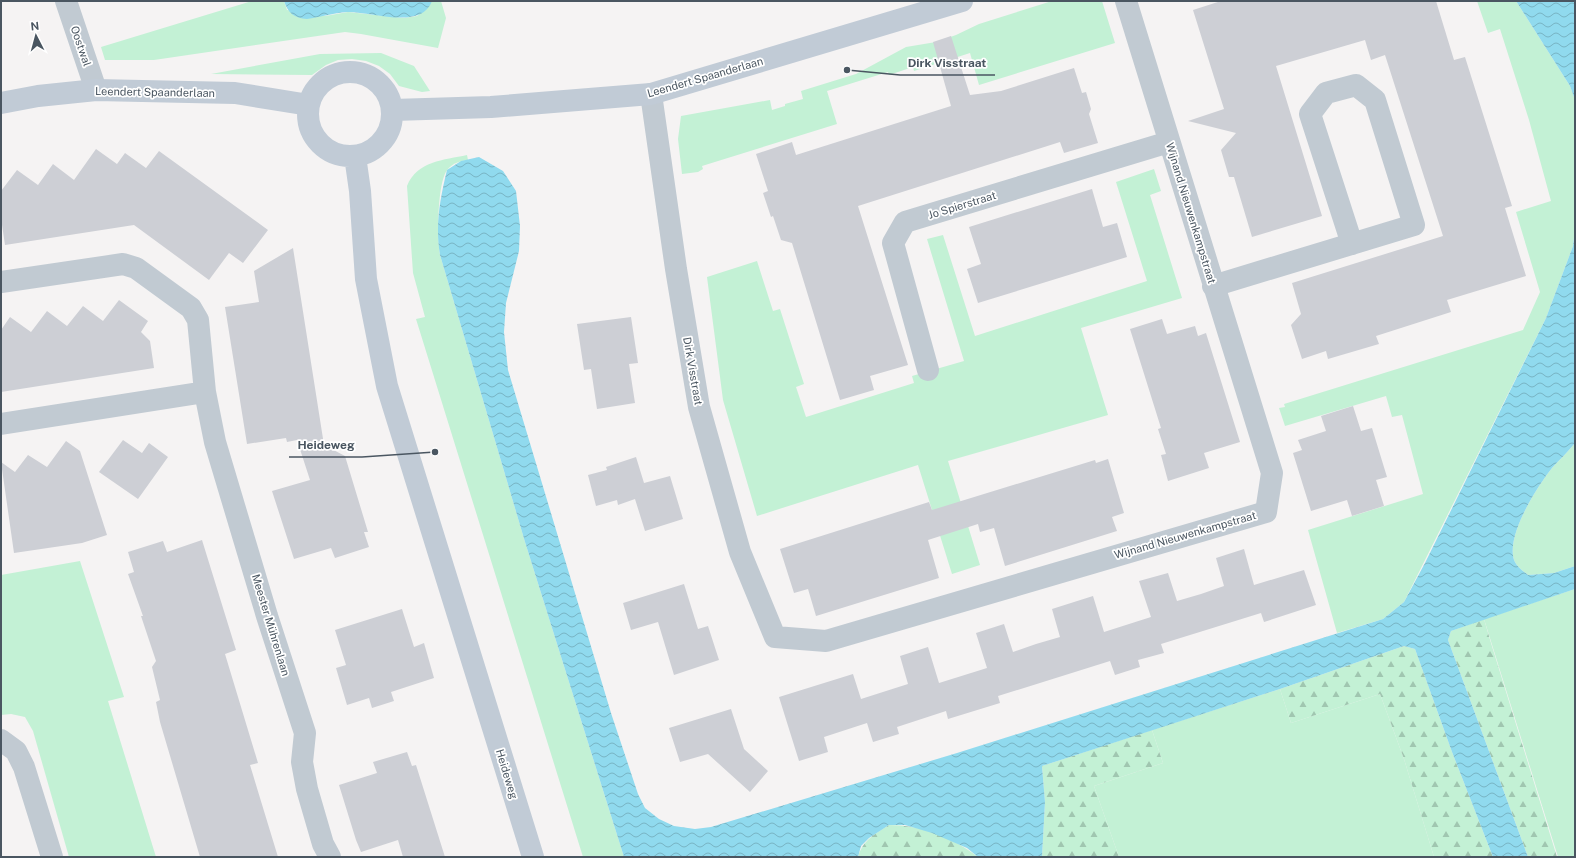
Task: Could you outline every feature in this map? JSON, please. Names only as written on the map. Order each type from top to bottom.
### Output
[{"type":"street","name":"Oostwal","points":[[66,1],[96,90]]},
{"type":"street","name":"Leendert Spaanderlaan","points":[[393,110],[491,107],[651,94],[962,1]]},
{"type":"street","name":"Wijnand Nieuwenkampstraat","points":[[775,637],[826,641],[1266,512],[1272,472],[1213,286],[1126,1]]},
{"type":"street","points":[[344,72],[361,73],[376,80],[387,93],[393,110],[391,126],[383,140],[371,151],[355,156],[339,154],[325,148],[314,136],[309,121],[309,105],[316,90],[328,78],[344,72]]},
{"type":"street","points":[[1213,286],[1352,244],[1414,225],[1374,100],[1356,85],[1326,93],[1310,114],[1352,244]]},
{"type":"street","name":"Leendert Spaanderlaan","points":[[1,103],[38,96],[96,90],[235,93],[309,105]]},
{"type":"street","name":"Dirk Visstraat","points":[[651,94],[676,269],[699,407],[740,552],[775,637]]},
{"type":"street","name":"Jo Spierstraat","points":[[928,370],[893,243],[905,222],[1169,142]]},
{"type":"street","name":"Heideweg","points":[[355,156],[360,191],[366,279],[387,386],[533,857]]},
{"type":"street","name":"Meester Mührenlaan","points":[[1,282],[122,264],[136,268],[191,308],[198,320],[205,392],[215,442],[267,616],[305,733],[302,762],[323,844],[330,857]]},
{"type":"street","points":[[1,424],[205,392]]},
{"type":"street","points":[[1,740],[16,751],[24,767],[52,857]]},
{"type":"green space","points":[[252,1],[284,1],[287,10],[325,16],[348,12],[404,18],[417,16],[432,1],[441,1],[446,18],[438,48],[345,32],[154,60],[105,60],[101,47]]},
{"type":"green space","points":[[1052,1],[1102,1],[1115,43],[979,85],[970,53],[914,71],[913,67],[889,75],[888,72],[827,91],[837,124],[702,166],[703,169],[698,172],[682,174],[678,139],[681,116],[770,100],[772,110],[785,106],[785,104],[803,99],[801,91],[856,74],[906,47],[936,42],[956,35],[979,24]]},
{"type":"green space","points":[[1477,1],[1516,1],[1570,86],[1575,100],[1575,229],[1573,246],[1546,318],[1404,602],[1383,619],[1337,633],[1308,530],[1423,494],[1402,415],[1392,417],[1386,396],[1285,426],[1279,408],[1285,407],[1284,404],[1523,330],[1540,292],[1516,212],[1551,201],[1529,120],[1500,29],[1488,33]]},
{"type":"green space","points":[[381,53],[414,66],[430,91],[422,92],[399,86],[390,74],[379,66],[366,61],[352,59],[338,60],[326,65],[312,75],[211,74],[320,54]]},
{"type":"green space","points":[[467,155],[468,160],[452,165],[444,175],[440,197],[438,223],[440,255],[525,542],[624,857],[583,857],[416,319],[425,317],[413,273],[407,186],[417,171],[424,167],[441,160]]},
{"type":"green space","points":[[1154,169],[1161,191],[1150,195],[1182,298],[1081,328],[1108,415],[948,461],[980,565],[952,574],[918,465],[757,516],[723,400],[707,277],[757,261],[773,311],[780,309],[804,384],[796,387],[806,417],[914,383],[912,376],[964,361],[927,239],[943,235],[975,336],[1147,281],[1116,182]]},
{"type":"green space","points":[[1575,443],[1575,566],[1554,573],[1528,575],[1518,567],[1514,560],[1514,538],[1524,512],[1531,499],[1552,468]]},
{"type":"green space","points":[[80,561],[124,697],[108,701],[156,857],[69,857],[33,731],[25,717],[11,714],[1,715],[1,575]]},
{"type":"green space","points":[[1575,589],[1575,857],[1558,857],[1484,619]]},
{"type":"green space","points":[[1484,619],[1557,857],[1528,857],[1448,640],[1451,631]]},
{"type":"green space","points":[[1404,646],[1415,649],[1452,752],[1493,857],[1434,857],[1404,759],[1380,694],[1291,723],[1280,689]]},
{"type":"green space","points":[[1280,689],[1291,723],[1380,694],[1404,759],[1434,857],[1119,857],[1094,786],[1163,763],[1152,730]]},
{"type":"green space","points":[[1152,730],[1163,763],[1094,786],[1119,857],[1042,857],[1045,802],[1042,766]]},
{"type":"green space","points":[[889,825],[913,827],[936,834],[969,850],[978,857],[858,857],[866,842]]},
{"type":"water","points":[[284,1],[432,1],[426,10],[417,15],[406,17],[347,12],[307,19],[292,14],[287,9]]},
{"type":"water","points":[[1516,1],[1575,1],[1575,100],[1570,86]]},
{"type":"water","points":[[479,157],[503,171],[516,191],[520,226],[519,251],[506,303],[504,332],[508,370],[611,713],[638,794],[645,808],[659,819],[674,826],[695,829],[711,827],[957,753],[1383,619],[1404,602],[1425,563],[1546,318],[1573,246],[1575,229],[1575,443],[1552,468],[1531,499],[1524,512],[1514,538],[1513,550],[1515,562],[1520,569],[1528,575],[1554,573],[1575,566],[1575,589],[1451,631],[1448,640],[1528,857],[1493,857],[1452,752],[1415,649],[1404,646],[1280,689],[1042,766],[1045,802],[1042,857],[978,857],[967,848],[932,833],[905,825],[889,825],[869,838],[861,846],[858,857],[624,857],[525,542],[440,255],[438,223],[442,191],[447,170],[461,161]]},
{"type":"building","points":[[1221,1],[1436,1],[1454,60],[1465,57],[1512,206],[1505,208],[1526,276],[1447,300],[1451,312],[1376,336],[1379,344],[1328,359],[1326,351],[1302,359],[1291,325],[1301,314],[1292,283],[1443,236],[1385,55],[1371,60],[1365,40],[1276,66],[1322,216],[1252,237],[1234,177],[1229,177],[1221,150],[1236,133],[1188,121],[1224,109],[1193,10]]},
{"type":"building","points":[[951,36],[970,95],[1001,91],[1074,68],[1082,93],[1086,92],[1091,109],[1089,114],[1098,143],[1064,153],[1060,142],[858,206],[908,365],[870,376],[874,390],[840,400],[792,243],[781,240],[773,216],[771,217],[763,193],[768,191],[756,154],[792,142],[796,155],[951,106],[933,42]]},
{"type":"building","points":[[96,149],[117,164],[125,153],[146,168],[159,151],[268,230],[243,263],[229,253],[209,280],[134,225],[5,245],[1,218],[1,191],[17,170],[38,185],[53,164],[74,180]]},
{"type":"building","points":[[1092,189],[1103,227],[1117,223],[1127,257],[978,303],[967,269],[981,264],[969,227]]},
{"type":"building","points":[[293,248],[324,445],[345,456],[368,532],[364,532],[369,547],[335,558],[331,548],[294,559],[272,491],[310,480],[297,440],[287,442],[286,438],[247,444],[225,307],[259,302],[254,271]]},
{"type":"building","points":[[119,300],[148,321],[141,332],[150,341],[154,368],[1,392],[1,330],[10,317],[31,332],[47,311],[67,326],[83,306],[103,321]]},
{"type":"building","points":[[631,317],[638,363],[629,364],[635,403],[597,409],[591,369],[584,370],[577,324]]},
{"type":"building","points":[[1162,319],[1167,334],[1195,326],[1198,336],[1206,333],[1240,442],[1204,453],[1209,468],[1168,481],[1161,455],[1166,454],[1158,429],[1161,428],[1130,329]]},
{"type":"building","points":[[1353,406],[1361,431],[1372,428],[1387,477],[1376,480],[1384,506],[1352,516],[1347,500],[1311,511],[1293,453],[1302,450],[1298,440],[1326,431],[1321,416]]},
{"type":"building","points":[[123,440],[142,453],[149,443],[168,457],[138,499],[99,472]]},
{"type":"building","points":[[66,441],[80,451],[107,535],[82,543],[14,553],[1,462],[15,472],[28,455],[47,467]]},
{"type":"building","points":[[636,457],[644,483],[670,476],[683,519],[645,531],[635,499],[618,505],[617,500],[596,506],[588,475],[607,470],[606,467]]},
{"type":"building","points":[[1108,459],[1124,513],[1112,517],[1117,531],[1005,566],[994,528],[980,532],[978,524],[928,540],[939,578],[816,616],[808,589],[794,593],[780,549],[929,502],[932,510],[1095,460],[1096,463]]},
{"type":"building","points":[[202,540],[236,650],[225,654],[258,763],[250,765],[278,857],[200,857],[160,722],[156,702],[160,700],[152,667],[156,661],[141,616],[143,616],[128,574],[134,572],[128,552],[163,541],[167,552]]},
{"type":"building","points":[[1244,549],[1254,585],[1304,570],[1316,605],[1264,622],[1261,613],[1161,644],[1164,653],[1138,660],[1140,667],[1115,675],[1110,661],[998,696],[1000,703],[948,719],[946,711],[897,727],[899,734],[873,742],[867,723],[824,737],[828,752],[799,761],[779,697],[853,674],[861,699],[908,684],[900,656],[928,647],[939,683],[987,668],[976,633],[1004,624],[1013,652],[1060,637],[1052,609],[1093,596],[1104,632],[1151,617],[1139,581],[1168,573],[1177,601],[1201,594],[1224,586],[1216,558]]},
{"type":"building","points":[[684,584],[698,629],[708,626],[719,660],[674,675],[658,622],[631,630],[623,603]]},
{"type":"building","points":[[402,609],[414,647],[424,643],[434,678],[391,692],[394,701],[372,708],[369,698],[347,705],[336,668],[346,665],[335,630]]},
{"type":"building","points":[[731,709],[744,749],[768,771],[750,792],[708,754],[680,762],[669,728]]},
{"type":"building","points":[[407,752],[412,766],[416,765],[445,857],[403,857],[398,840],[361,852],[356,840],[339,785],[377,773],[373,762]]},
{"type":"place","name":"Dirk Visstraat","points":[[847,70]]},
{"type":"place","name":"Heideweg","points":[[435,452]]}]
